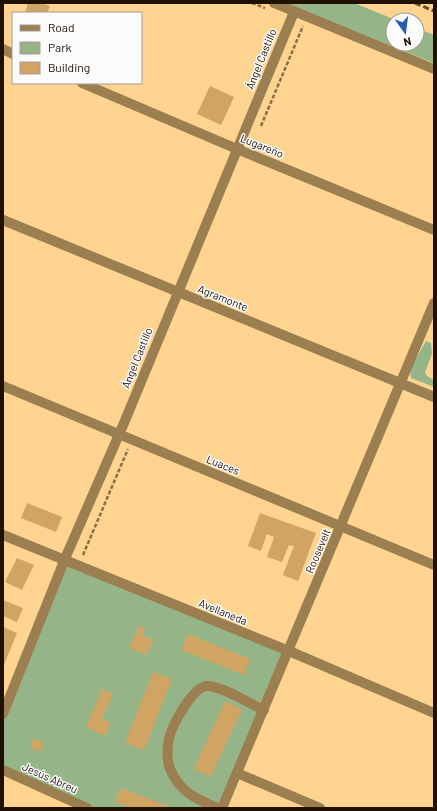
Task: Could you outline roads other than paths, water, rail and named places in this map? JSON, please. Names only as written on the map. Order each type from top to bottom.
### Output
[{"type":"street","points":[[274,3],[434,69]]},
{"type":"street","name":"Ángel Castillo","points":[[3,714],[64,561],[119,434],[294,12]]},
{"type":"street","name":"Lugareño","points":[[84,84],[237,150],[434,230]]},
{"type":"street","name":"Agramonte","points":[[3,220],[434,397]]},
{"type":"street","name":"Roosevelt","points":[[222,808],[341,526],[399,382],[434,303]]},
{"type":"street","name":"Luaces","points":[[3,386],[434,565]]},
{"type":"street","name":"Avellaneda","points":[[3,535],[289,651],[434,713]]},
{"type":"street","points":[[218,808],[195,798],[180,786],[171,771],[167,758],[169,738],[179,714],[197,690],[206,685],[218,688],[264,710]]},
{"type":"street","name":"Jesús Abreu","points":[[3,770],[87,808]]},
{"type":"street","points":[[237,773],[320,808]]},
{"type":"railway","points":[[415,3],[434,11]]}]
